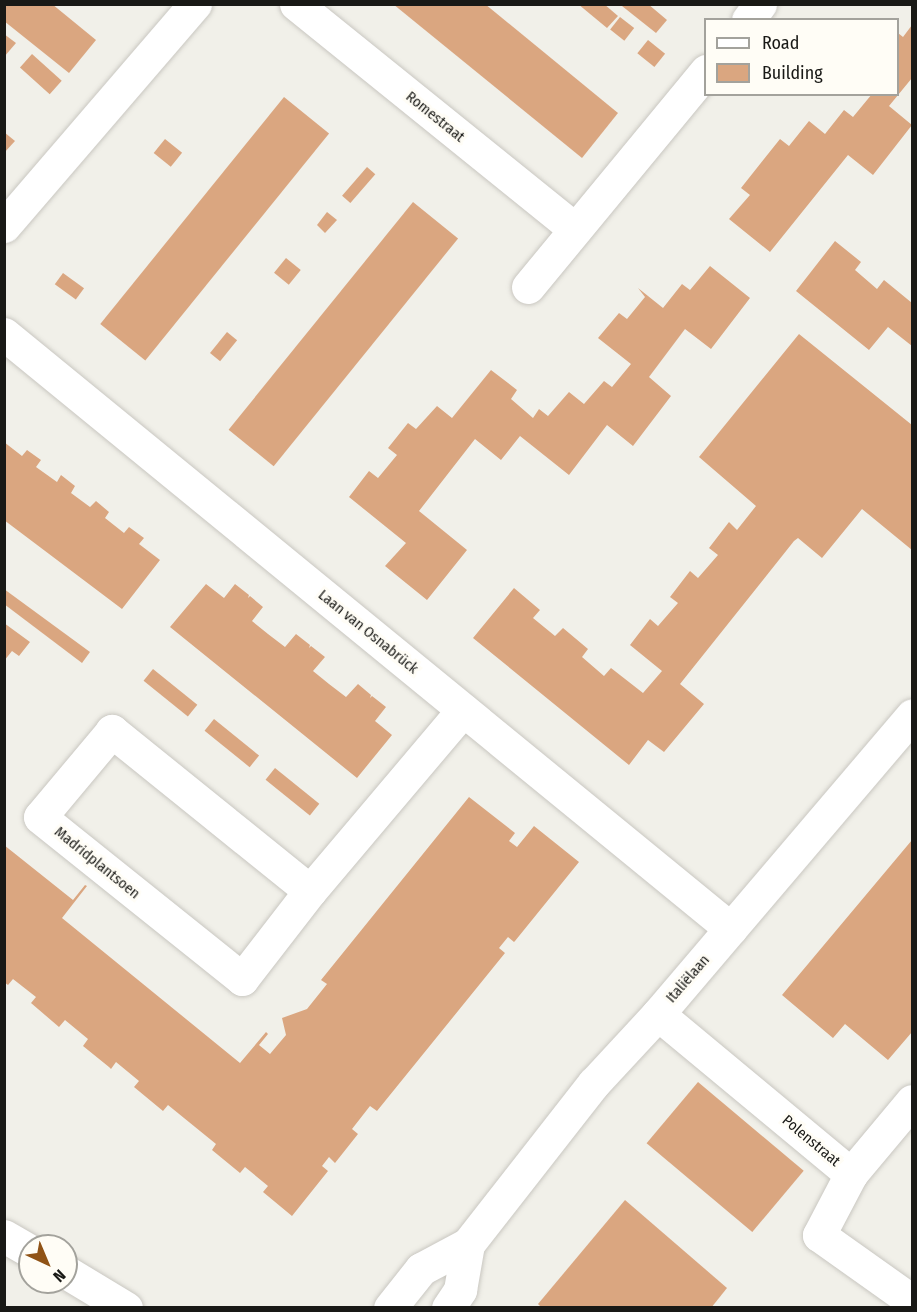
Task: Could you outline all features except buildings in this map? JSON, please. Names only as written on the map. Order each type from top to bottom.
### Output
[{"type":"street","points":[[4,226],[195,4]]},
{"type":"street","name":"Romestraat","points":[[296,4],[575,229]]},
{"type":"street","points":[[750,18],[760,4]]},
{"type":"street","points":[[528,287],[704,72]]},
{"type":"street","name":"Laan van Osnabrück","points":[[4,334],[731,929]]},
{"type":"street","name":"Madridplantsoen","points":[[310,891],[112,731],[40,817],[242,979],[310,891],[463,710]]},
{"type":"street","name":"Italiëlaan","points":[[390,1308],[422,1269],[468,1244],[594,1083],[731,929],[912,716]]},
{"type":"street","name":"Polenstraat","points":[[657,1014],[851,1174],[819,1234],[912,1301]]},
{"type":"street","points":[[851,1174],[912,1101]]},
{"type":"street","points":[[4,1236],[18,1244]]},
{"type":"street","name":"Italiëlaan","points":[[448,1308],[460,1290],[468,1244]]},
{"type":"street","points":[[78,1279],[126,1308]]}]
